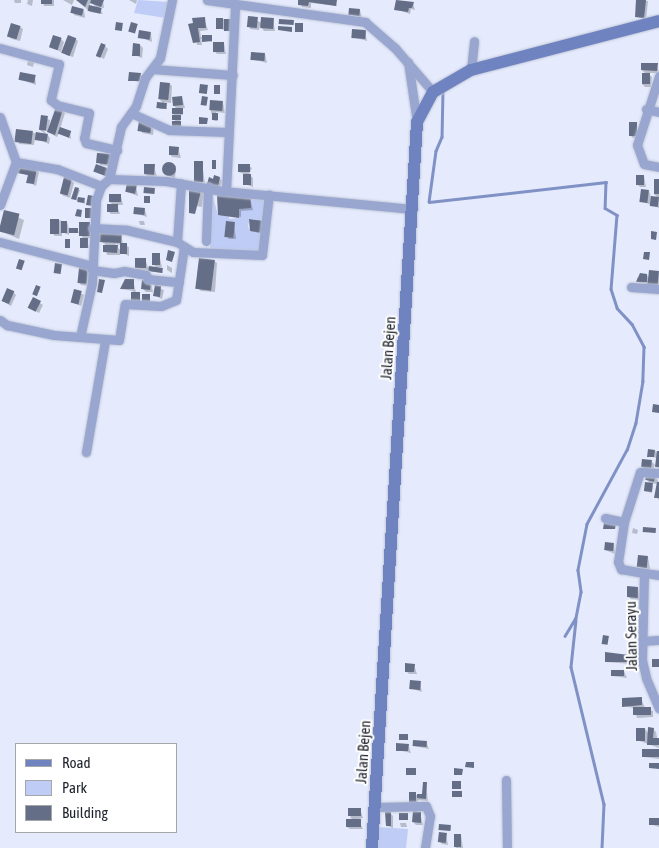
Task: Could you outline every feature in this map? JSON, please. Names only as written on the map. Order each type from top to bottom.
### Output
[{"type":"street","points":[[80,337],[90,294],[93,228],[101,186],[109,179],[121,127],[131,113],[160,58],[172,0]]},
{"type":"street","points":[[207,0],[365,22],[408,62],[433,92],[471,70],[659,21]]},
{"type":"street","points":[[226,191],[230,145],[227,132],[233,75],[236,4]]},
{"type":"street","points":[[471,70],[474,41]]},
{"type":"street","points":[[0,48],[59,64],[52,100],[56,105],[89,113],[84,138],[86,143],[117,150]]},
{"type":"street","points":[[408,62],[416,122]]},
{"type":"street","points":[[152,70],[233,75]]},
{"type":"street","points":[[659,76],[646,109],[637,144],[644,164],[659,168]]},
{"type":"street","name":"Jalan Bejen","points":[[372,848],[413,209],[416,122],[433,92]]},
{"type":"street","points":[[646,109],[659,112]]},
{"type":"street","points":[[131,113],[169,130],[227,132]]},
{"type":"street","points":[[0,117],[3,134],[16,162],[0,205]]},
{"type":"street","points":[[16,162],[57,169],[101,186]]},
{"type":"street","points":[[109,179],[181,183],[226,191],[413,209]]},
{"type":"street","points":[[0,320],[7,325],[35,331],[105,341],[119,340],[126,304],[169,306],[176,300],[179,282],[181,183]]},
{"type":"street","points":[[206,241],[208,187]]},
{"type":"street","points":[[93,228],[127,230],[181,244],[206,253],[264,254],[269,194]]},
{"type":"street","points":[[0,242],[114,273],[124,271],[146,275],[148,279],[179,282]]},
{"type":"street","points":[[631,287],[659,289]]},
{"type":"street","points":[[86,452],[105,341]]},
{"type":"street","points":[[657,575],[619,567],[624,522],[640,472],[659,473]]},
{"type":"street","points":[[605,518],[624,522]]},
{"type":"street","name":"Jalan Serayu","points":[[644,573],[643,641],[646,678],[659,708]]},
{"type":"street","points":[[643,641],[659,640]]},
{"type":"street","points":[[506,780],[507,848]]},
{"type":"street","points":[[376,807],[426,806],[430,816],[425,848]]},
{"type":"green space","points":[[138,0],[168,2],[166,18],[134,13]]},
{"type":"green space","points":[[211,190],[218,215],[229,215],[229,219],[239,218],[239,208],[250,193],[267,196],[265,221],[250,219],[248,226],[250,231],[263,233],[263,253],[210,252]]},
{"type":"green space","points":[[377,827],[408,829],[406,848],[374,848]]},
{"type":"building","points":[[41,0],[52,0],[52,4],[41,4]]},
{"type":"building","points":[[76,0],[88,0],[85,7]]},
{"type":"building","points":[[91,0],[104,0],[101,7],[90,3]]},
{"type":"building","points":[[298,0],[337,0],[336,6],[309,2],[308,6],[298,5]]},
{"type":"building","points":[[396,0],[414,2],[408,12],[394,10]]},
{"type":"building","points":[[636,0],[646,0],[644,18],[635,17]]},
{"type":"building","points":[[89,5],[102,8],[100,14],[88,11]]},
{"type":"building","points":[[72,6],[84,9],[82,16],[70,13]]},
{"type":"building","points":[[349,8],[360,9],[359,16],[348,15]]},
{"type":"building","points":[[248,16],[258,17],[257,28],[247,27]]},
{"type":"building","points":[[205,17],[206,28],[198,28],[200,42],[193,43],[188,24],[193,23],[192,18]]},
{"type":"building","points":[[261,17],[274,18],[273,29],[260,28]]},
{"type":"building","points":[[216,18],[223,18],[223,29],[216,29]]},
{"type":"building","points":[[224,19],[232,19],[232,31],[224,31]]},
{"type":"building","points":[[279,19],[294,20],[294,25],[279,24]]},
{"type":"building","points":[[116,22],[123,23],[122,31],[115,30]]},
{"type":"building","points":[[131,22],[138,24],[135,34],[128,32]]},
{"type":"building","points":[[11,23],[21,26],[16,39],[7,36]]},
{"type":"building","points":[[295,23],[303,23],[303,32],[295,32]]},
{"type":"building","points":[[278,26],[292,27],[292,32],[278,30]]},
{"type":"building","points":[[352,29],[366,30],[365,39],[351,38]]},
{"type":"building","points":[[139,30],[151,32],[150,40],[138,38]]},
{"type":"building","points":[[53,35],[62,38],[58,50],[49,47]]},
{"type":"building","points":[[68,35],[76,38],[70,56],[61,53]]},
{"type":"building","points":[[202,35],[212,35],[212,41],[202,42]]},
{"type":"building","points":[[213,42],[224,42],[224,52],[213,52]]},
{"type":"building","points":[[101,43],[106,45],[100,58],[96,56]]},
{"type":"building","points":[[133,43],[140,44],[140,56],[132,56]]},
{"type":"building","points":[[251,52],[265,53],[264,61],[250,60]]},
{"type":"building","points":[[641,63],[658,63],[657,71],[641,70]]},
{"type":"building","points":[[20,72],[36,75],[34,83],[18,80]]},
{"type":"building","points":[[129,72],[141,73],[140,81],[128,81]]},
{"type":"building","points":[[642,73],[650,73],[650,84],[642,84]]},
{"type":"building","points":[[160,82],[170,83],[168,100],[158,99]]},
{"type":"building","points":[[200,84],[208,85],[207,94],[199,93]]},
{"type":"building","points":[[214,85],[220,85],[220,94],[214,94]]},
{"type":"building","points":[[182,96],[183,105],[173,106],[172,97]]},
{"type":"building","points":[[202,96],[208,97],[207,106],[201,105]]},
{"type":"building","points":[[210,100],[223,101],[222,111],[209,110]]},
{"type":"building","points":[[157,102],[167,103],[166,109],[156,108]]},
{"type":"building","points":[[56,107],[63,109],[55,135],[47,132]]},
{"type":"building","points":[[172,108],[183,108],[183,114],[172,114]]},
{"type":"building","points":[[212,113],[218,113],[218,120],[212,120]]},
{"type":"building","points":[[41,115],[48,116],[46,131],[39,130]]},
{"type":"building","points":[[172,115],[181,115],[181,120],[172,120]]},
{"type":"building","points":[[199,117],[208,118],[207,124],[199,124]]},
{"type":"building","points":[[139,121],[152,123],[150,133],[137,131]]},
{"type":"building","points":[[172,121],[181,121],[181,128],[172,128]]},
{"type":"building","points":[[629,122],[637,122],[637,136],[629,136]]},
{"type":"building","points":[[60,127],[71,131],[69,138],[58,134]]},
{"type":"building","points":[[16,129],[33,131],[31,144],[14,142]]},
{"type":"building","points":[[36,132],[48,134],[47,142],[35,140]]},
{"type":"building","points":[[169,146],[179,147],[178,155],[169,155]]},
{"type":"building","points":[[97,153],[113,154],[113,165],[96,163]]},
{"type":"building","points":[[212,160],[216,160],[216,169],[212,169]]},
{"type":"building","points":[[194,161],[203,161],[203,182],[194,182]]},
{"type":"building","points":[[166,162],[172,162],[176,169],[172,176],[166,176],[162,172],[162,166]]},
{"type":"building","points":[[19,164],[37,168],[34,184],[26,183],[28,175],[17,173]]},
{"type":"building","points":[[96,164],[110,169],[107,177],[93,172]]},
{"type":"building","points":[[144,164],[155,164],[154,175],[144,174]]},
{"type":"building","points":[[238,164],[250,164],[250,172],[238,172]]},
{"type":"building","points":[[243,174],[251,174],[251,185],[243,185]]},
{"type":"building","points":[[214,175],[220,177],[218,187],[207,184],[209,177],[213,179]]},
{"type":"building","points":[[636,175],[644,175],[644,185],[636,185]]},
{"type":"building","points":[[64,177],[72,179],[68,195],[60,193]]},
{"type":"building","points":[[654,179],[659,179],[659,194],[654,194]]},
{"type":"building","points":[[127,183],[137,185],[135,194],[125,192]]},
{"type":"building","points":[[189,186],[202,187],[195,214],[189,213]]},
{"type":"building","points":[[75,187],[79,188],[76,200],[71,199]]},
{"type":"building","points":[[144,187],[155,188],[154,194],[143,193]]},
{"type":"building","points":[[641,189],[649,190],[647,203],[639,202]]},
{"type":"building","points":[[250,193],[251,208],[239,209],[239,218],[218,215],[217,195]]},
{"type":"building","points":[[109,194],[121,194],[121,202],[109,202]]},
{"type":"building","points":[[88,195],[94,196],[93,206],[86,205]]},
{"type":"building","points":[[144,196],[150,196],[150,203],[144,203]]},
{"type":"building","points":[[651,196],[659,197],[658,207],[650,206]]},
{"type":"building","points":[[78,197],[85,198],[84,203],[77,202]]},
{"type":"building","points":[[107,204],[118,204],[118,212],[107,212]]},
{"type":"building","points":[[134,207],[145,208],[144,215],[133,214]]},
{"type":"building","points":[[85,208],[93,208],[93,218],[85,218]]},
{"type":"building","points":[[77,209],[82,210],[81,217],[75,216]]},
{"type":"building","points":[[4,210],[20,214],[14,235],[0,232]]},
{"type":"building","points":[[50,219],[59,219],[59,234],[50,234]]},
{"type":"building","points":[[249,219],[265,221],[263,233],[250,231]]},
{"type":"building","points":[[61,221],[67,221],[67,233],[61,233]]},
{"type":"building","points":[[226,221],[235,222],[233,238],[224,237]]},
{"type":"building","points":[[79,222],[90,222],[90,236],[79,236]]},
{"type":"building","points":[[69,228],[78,228],[78,233],[69,233]]},
{"type":"building","points":[[99,231],[122,232],[121,243],[127,243],[127,254],[120,254],[120,243],[99,242]]},
{"type":"building","points":[[651,231],[657,232],[656,240],[651,239]]},
{"type":"building","points":[[80,238],[88,238],[88,248],[80,248]]},
{"type":"building","points":[[65,239],[70,239],[70,248],[65,248]]},
{"type":"building","points":[[103,245],[118,245],[117,253],[103,252]]},
{"type":"building","points":[[168,250],[175,252],[172,262],[166,260]]},
{"type":"building","points":[[644,252],[650,252],[649,260],[643,259]]},
{"type":"building","points":[[152,253],[160,253],[160,265],[152,265]]},
{"type":"building","points":[[135,258],[146,258],[146,268],[135,268]]},
{"type":"building","points":[[199,258],[215,260],[211,291],[195,289]]},
{"type":"building","points":[[19,259],[25,261],[22,270],[16,269]]},
{"type":"building","points":[[55,263],[62,264],[61,274],[54,273]]},
{"type":"building","points":[[149,266],[163,268],[162,273],[148,271]]},
{"type":"building","points":[[79,268],[88,269],[86,284],[77,283]]},
{"type":"building","points":[[649,270],[659,271],[657,286],[647,285]]},
{"type":"building","points":[[640,273],[647,274],[647,282],[636,282]]},
{"type":"building","points":[[99,279],[105,280],[102,293],[97,292]]},
{"type":"building","points":[[125,279],[134,279],[134,289],[120,289]]},
{"type":"building","points":[[142,280],[151,281],[150,290],[141,289]]},
{"type":"building","points":[[36,285],[41,287],[37,296],[32,294]]},
{"type":"building","points":[[155,285],[161,286],[160,297],[153,296]]},
{"type":"building","points":[[7,288],[14,291],[9,304],[2,301]]},
{"type":"building","points":[[74,289],[82,291],[78,305],[71,303]]},
{"type":"building","points":[[131,292],[140,292],[140,301],[131,301]]},
{"type":"building","points":[[142,294],[150,294],[150,302],[142,302]]},
{"type":"building","points":[[33,297],[41,301],[36,312],[28,308]]},
{"type":"building","points":[[653,404],[659,405],[659,413],[652,412]]},
{"type":"building","points":[[648,449],[655,450],[654,457],[647,457]]},
{"type":"building","points":[[657,451],[659,451],[659,467],[655,467]]},
{"type":"building","points":[[642,459],[652,460],[651,468],[641,467]]},
{"type":"building","points":[[647,472],[656,474],[654,482],[645,480]]},
{"type":"building","points":[[645,482],[653,483],[652,492],[644,491]]},
{"type":"building","points":[[657,482],[659,482],[659,498],[654,498]]},
{"type":"building","points":[[604,523],[616,524],[615,529],[603,529]]},
{"type":"building","points":[[643,527],[656,528],[656,533],[643,532]]},
{"type":"building","points":[[605,542],[614,543],[613,551],[604,550]]},
{"type":"building","points":[[638,555],[648,556],[647,568],[637,567]]},
{"type":"building","points":[[627,586],[638,587],[638,598],[627,597]]},
{"type":"building","points":[[603,635],[609,636],[608,645],[602,644]]},
{"type":"building","points":[[605,652],[629,655],[628,662],[605,662]]},
{"type":"building","points":[[652,659],[659,659],[659,667],[652,667]]},
{"type":"building","points":[[405,663],[415,664],[414,672],[405,672]]},
{"type":"building","points":[[611,670],[624,670],[624,676],[611,676]]},
{"type":"building","points":[[410,680],[421,681],[420,690],[409,689]]},
{"type":"building","points":[[642,697],[642,705],[622,707],[622,698]]},
{"type":"building","points":[[633,707],[651,707],[651,715],[633,715]]},
{"type":"building","points":[[648,727],[654,728],[653,738],[659,738],[659,745],[647,745]]},
{"type":"building","points":[[636,728],[645,728],[645,741],[636,741]]},
{"type":"building","points":[[399,734],[408,734],[408,740],[399,740]]},
{"type":"building","points":[[413,740],[427,741],[427,747],[413,746]]},
{"type":"building","points":[[396,743],[409,744],[408,751],[396,751]]},
{"type":"building","points":[[642,749],[659,749],[659,757],[642,757]]},
{"type":"building","points":[[466,762],[474,762],[474,768],[465,767]]},
{"type":"building","points":[[649,763],[659,763],[659,769],[649,768]]},
{"type":"building","points":[[406,768],[416,768],[416,775],[406,775]]},
{"type":"building","points":[[454,768],[463,769],[462,775],[454,775]]},
{"type":"building","points":[[452,781],[461,781],[461,789],[452,789]]},
{"type":"building","points":[[423,782],[427,782],[426,799],[417,798],[417,794],[422,794]]},
{"type":"building","points":[[452,791],[462,791],[462,797],[452,797]]},
{"type":"building","points":[[409,792],[416,792],[416,803],[409,803]]},
{"type":"building","points":[[348,808],[361,808],[361,816],[348,816]]},
{"type":"building","points":[[413,811],[421,812],[421,823],[412,822]]},
{"type":"building","points":[[385,812],[391,812],[391,826],[386,826]]},
{"type":"building","points":[[399,813],[408,813],[408,820],[399,820]]},
{"type":"building","points":[[649,818],[659,818],[659,825],[649,825]]},
{"type":"building","points":[[346,819],[361,819],[361,827],[346,827]]},
{"type":"building","points":[[439,824],[451,825],[450,831],[438,830]]},
{"type":"building","points":[[439,832],[447,833],[446,843],[438,842]]},
{"type":"building","points":[[454,834],[461,834],[461,847],[454,847]]},
{"type":"waterway","points":[[443,91],[442,137],[436,151],[429,202],[606,182],[605,208],[617,215],[611,289],[617,308],[632,324],[644,347],[643,381],[636,423],[627,450],[587,524],[578,570],[581,592],[576,618],[565,636]]},
{"type":"waterway","points":[[576,620],[571,667],[604,804],[602,848]]}]
